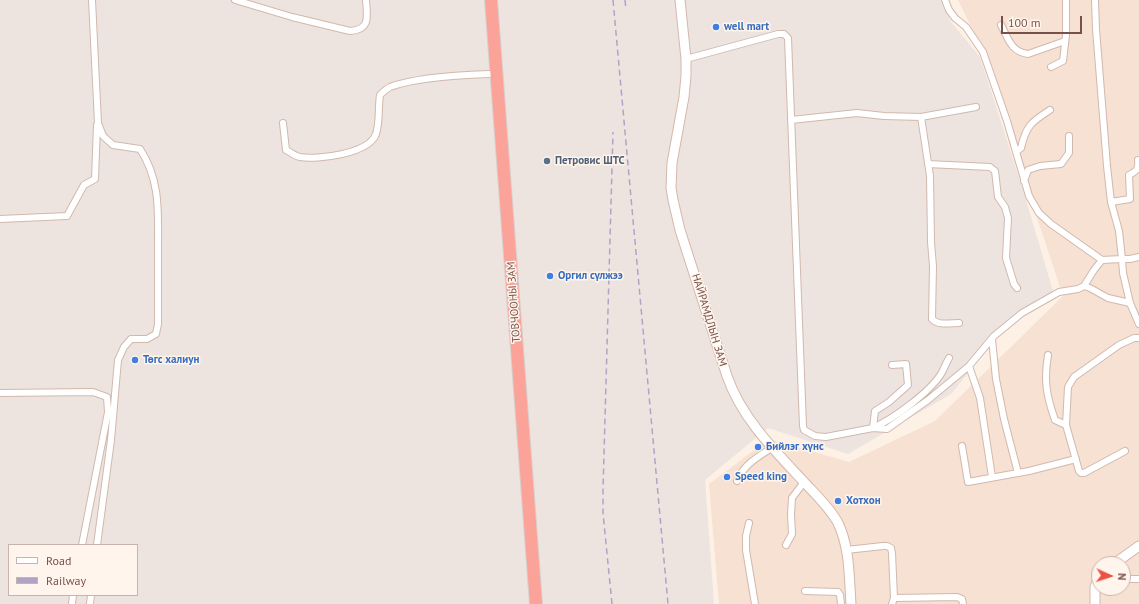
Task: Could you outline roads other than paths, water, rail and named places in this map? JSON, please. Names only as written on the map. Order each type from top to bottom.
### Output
[{"type":"highway","name":"ТОВЧООНЫ ЗАМ","points":[[484,0],[528,604]]},
{"type":"highway","name":"ТОВЧООНЫ ЗАМ","points":[[491,0],[536,604]]},
{"type":"main road","name":"НАЙРАМДЛЫН ЗАМ","points":[[680,0],[686,59],[686,76],[684,97],[672,163],[671,188],[674,206],[729,384],[745,414],[825,504],[835,518],[841,530],[846,550],[851,604]]},
{"type":"main road","points":[[1125,556],[1139,546]]},
{"type":"street","points":[[0,219],[67,216],[84,185],[95,179],[98,123],[92,0]]},
{"type":"street","points":[[235,0],[350,31],[364,27],[367,22],[366,0]]},
{"type":"street","points":[[945,0],[949,10],[955,18],[966,27],[983,52],[1007,121],[1029,196],[1039,213],[1051,224],[1102,260],[1130,259],[1139,256]]},
{"type":"street","points":[[1051,67],[1063,61],[1067,10],[1066,0]]},
{"type":"street","points":[[1095,0],[1096,36],[1111,202],[1119,231],[1123,273],[1130,302],[1139,324]]},
{"type":"street","points":[[1001,24],[1011,46],[1022,53],[1028,54],[1065,41]]},
{"type":"street","points":[[686,59],[778,34],[784,34],[787,36],[802,426],[804,430],[816,436],[826,437],[873,428],[884,423],[927,391],[940,375],[949,358]]},
{"type":"street","points":[[283,123],[286,150],[299,157],[332,156],[351,152],[368,144],[375,135],[380,95],[389,87],[408,82],[489,74]]},
{"type":"street","points":[[791,120],[857,113],[884,116],[921,117],[976,107]]},
{"type":"street","points":[[1016,152],[1021,148],[1028,126],[1036,118],[1050,110]]},
{"type":"street","points":[[921,117],[930,176],[930,242],[933,266],[932,319],[935,323],[958,323]]},
{"type":"street","points":[[97,544],[111,440],[118,360],[124,347],[131,339],[147,339],[156,334],[158,324],[158,197],[152,172],[148,160],[140,148],[113,145],[103,136],[98,123]]},
{"type":"street","points":[[1024,181],[1028,170],[1040,166],[1061,164],[1069,153],[1069,136]]},
{"type":"street","points":[[1111,202],[1130,199],[1129,175],[1137,171],[1138,160]]},
{"type":"street","points":[[928,164],[990,167],[995,171],[998,197],[1005,207],[1008,218],[1006,258],[1014,284],[1017,288]]},
{"type":"street","points":[[873,428],[882,429],[891,426],[928,400],[969,366],[994,336],[1022,314],[1059,292],[1078,289],[1084,286],[1102,260]]},
{"type":"street","points":[[1084,286],[1108,298],[1130,302]]},
{"type":"street","points":[[1125,451],[1084,473],[1079,471],[1066,425],[1068,387],[1074,378],[1119,346],[1134,338],[1139,338]]},
{"type":"street","points":[[992,339],[996,379],[1018,473]]},
{"type":"street","points":[[1048,355],[1046,390],[1055,420],[1066,425]]},
{"type":"street","points":[[873,428],[875,410],[889,402],[908,385],[906,364],[892,365]]},
{"type":"street","points":[[969,366],[980,398],[992,478]]},
{"type":"street","points":[[0,393],[93,392],[107,397],[108,412],[82,544]]},
{"type":"street","points":[[962,446],[968,482],[1018,473],[1076,459]]},
{"type":"street","points":[[737,481],[748,464],[773,447]]},
{"type":"street","points":[[786,545],[792,534],[792,498],[804,482]]},
{"type":"street","points":[[749,523],[746,536],[746,550],[754,604]]},
{"type":"street","points":[[846,550],[883,546],[891,548],[893,601],[957,597],[962,599],[963,604]]},
{"type":"street","points":[[805,591],[838,592],[840,595],[841,604]]},
{"type":"railway","points":[[613,0],[668,604]]},
{"type":"railway","points":[[625,0],[626,10]]},
{"type":"railway","points":[[612,604],[603,513],[603,490],[613,132]]},
{"type":"place","name":"well mart","points":[[716,27]]},
{"type":"place","name":"Петровис ШТС","points":[[547,161]]},
{"type":"place","name":"Оргил сүлжээ","points":[[550,276]]},
{"type":"place","name":"Төгс халиун","points":[[135,360]]},
{"type":"place","name":"Бийлэг хүнс","points":[[758,447]]},
{"type":"place","name":"Speed king","points":[[727,477]]},
{"type":"place","name":"Хотхон","points":[[838,501]]}]
